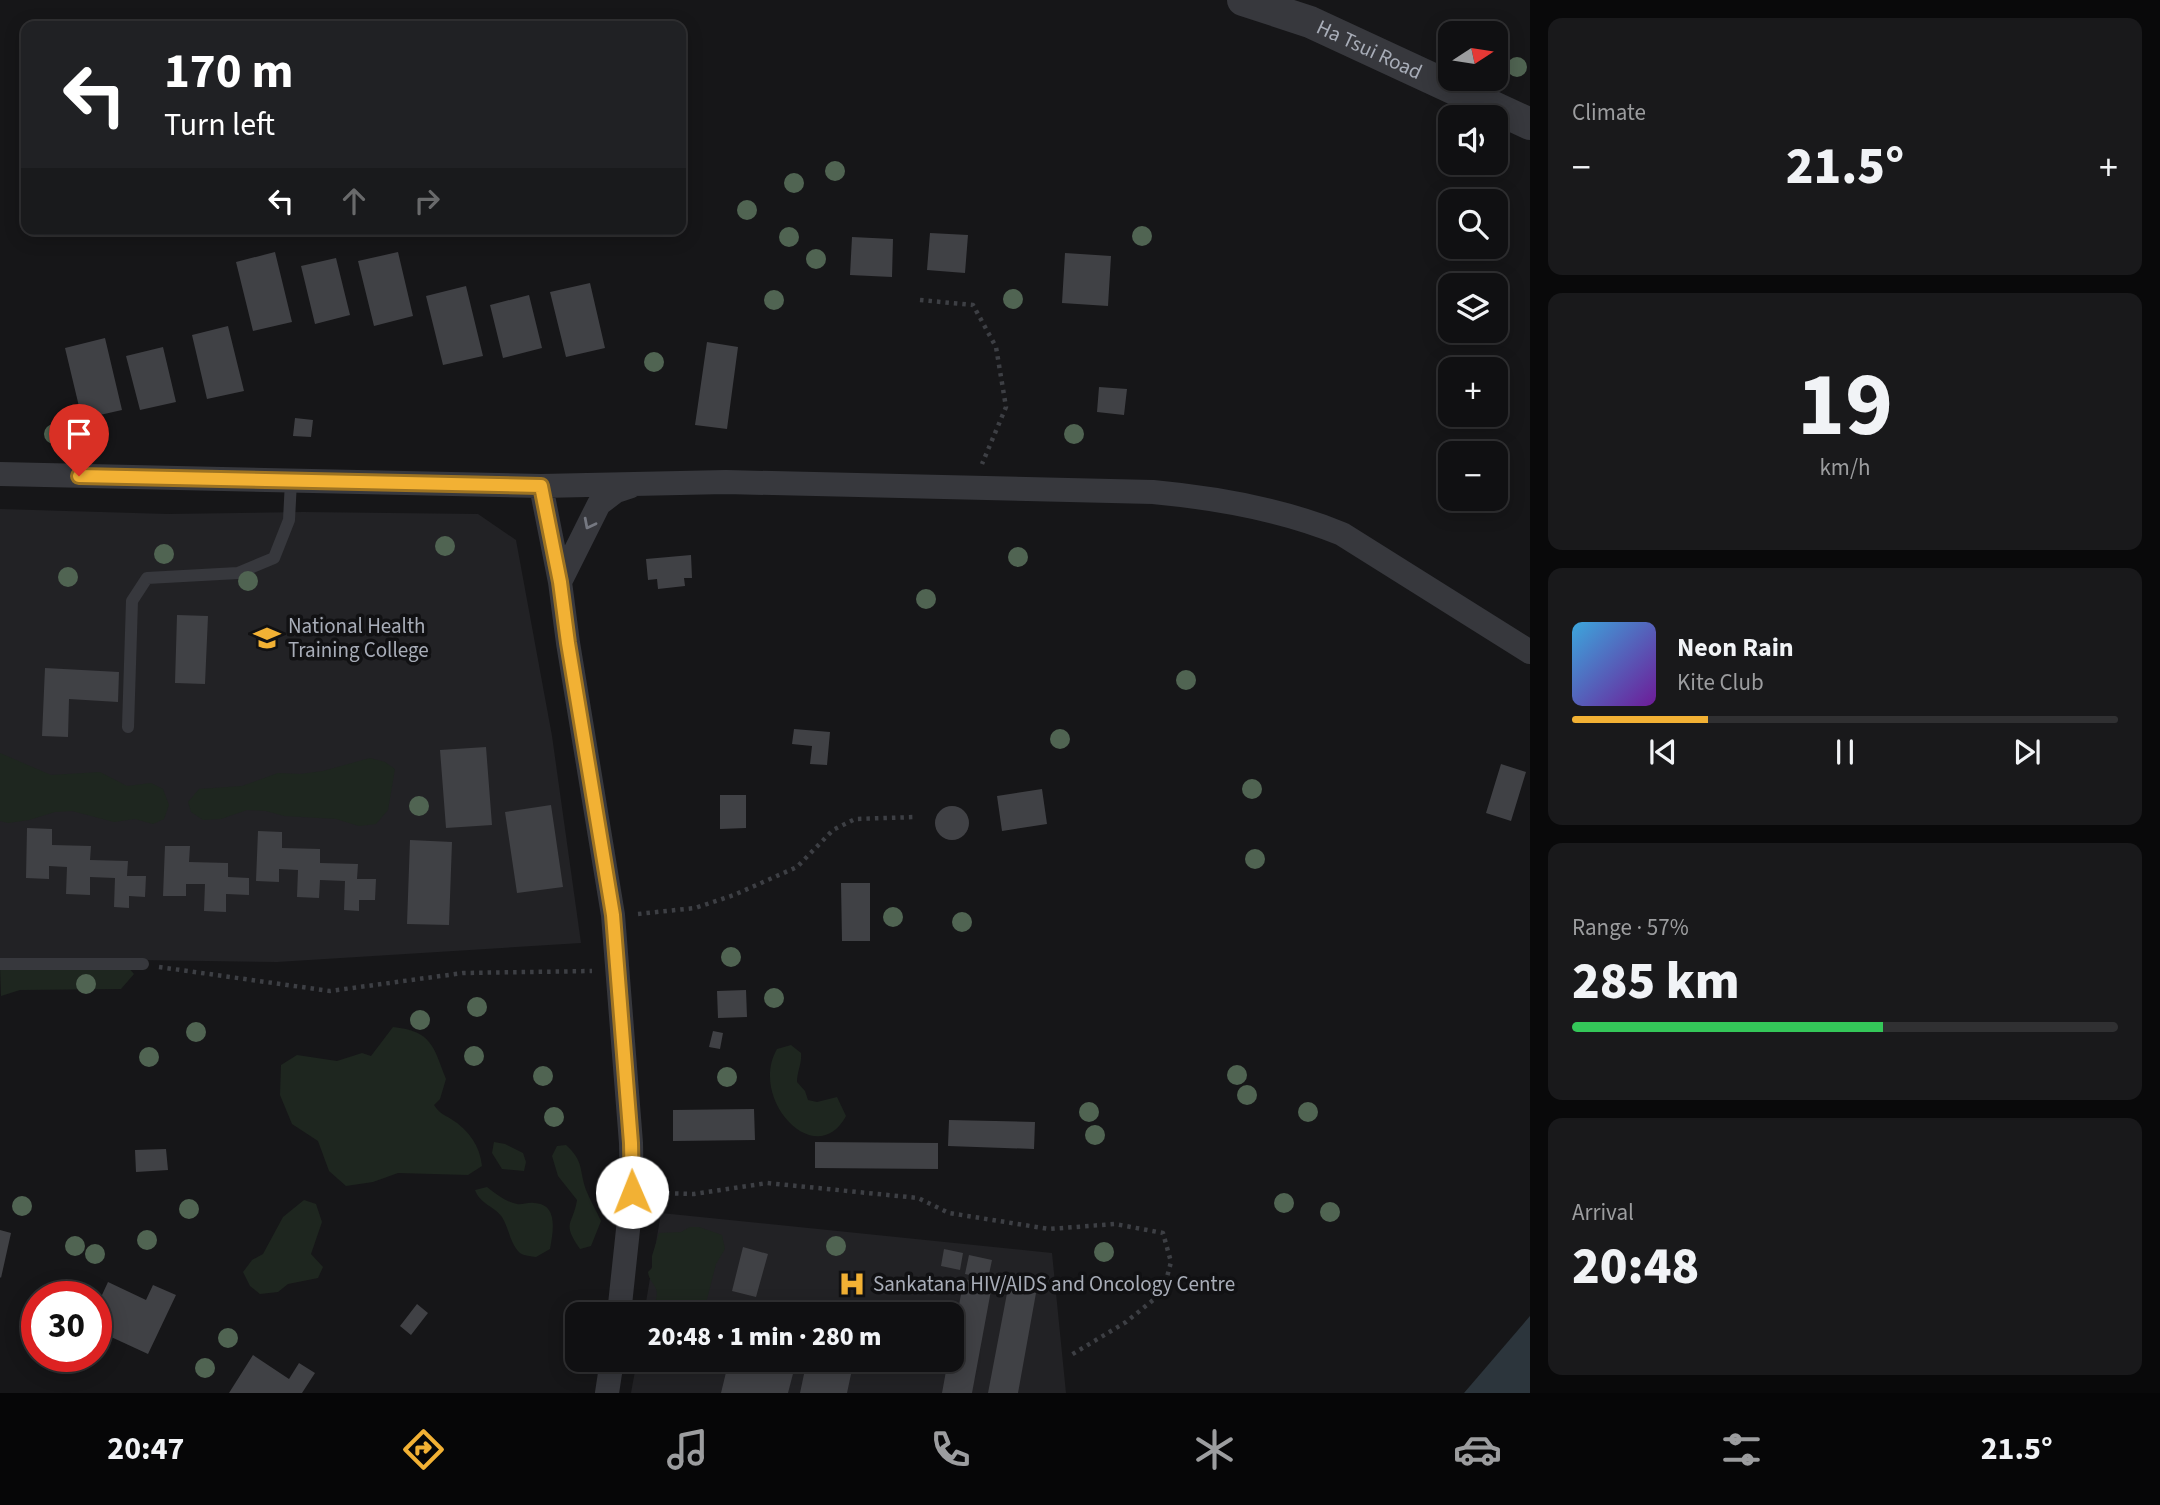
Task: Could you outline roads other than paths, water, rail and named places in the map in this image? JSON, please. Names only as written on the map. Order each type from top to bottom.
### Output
[{"type":"street","name":"Ha Tsui Road","points":[[1243,0],[1310,22],[1530,124]]},
{"type":"street","points":[[0,474],[541,486],[726,482],[1153,492],[1197,496],[1309,520],[1342,534],[1530,652]]},
{"type":"street","points":[[560,582],[599,505],[616,491],[635,484]]},
{"type":"street","points":[[541,486],[560,582],[613,915],[631,1143],[632,1192],[620,1302]]},
{"type":"street","points":[[607,1393],[610,1372]]},
{"type":"lane","points":[[128,727],[132,601],[147,578],[238,573],[274,558],[289,520],[291,481]]},
{"type":"lane","points":[[0,964],[142,964]]},
{"type":"place","name":"National Health Training College","points":[[267,638]]},
{"type":"place","name":"Sankatana HIV/AIDS and Oncology Centre","points":[[852,1284]]}]
